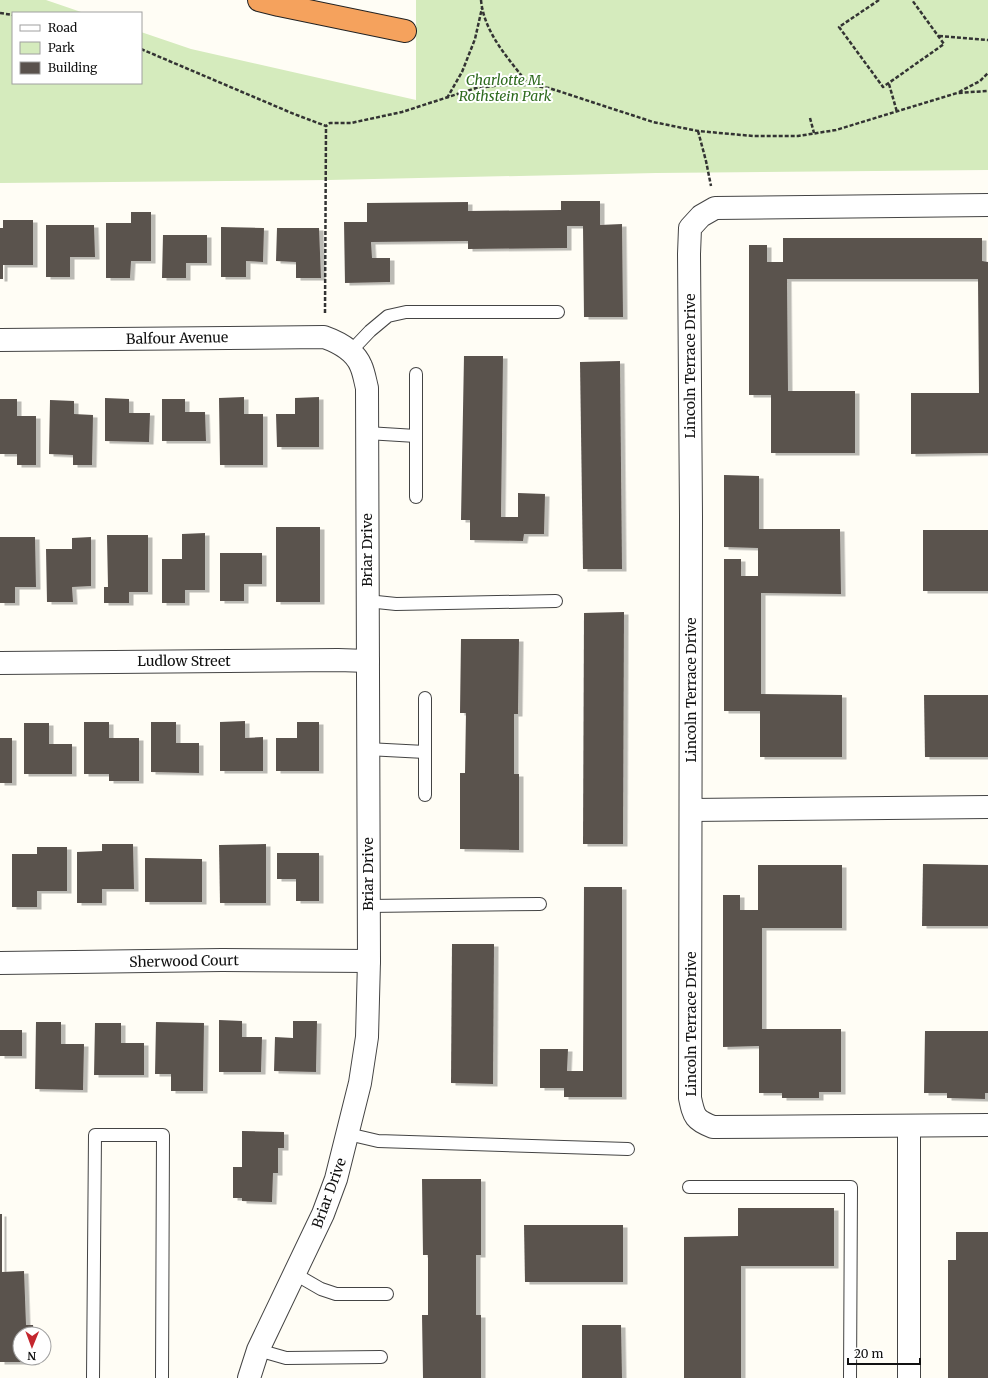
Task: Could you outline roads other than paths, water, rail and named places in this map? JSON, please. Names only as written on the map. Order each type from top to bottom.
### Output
[{"type":"highway","points":[[259,0],[343,19],[405,30]]},
{"type":"street","name":"Lincoln Terrace Drive","points":[[988,205],[715,208],[701,216],[690,228],[690,1098],[693,1113],[700,1122],[713,1127],[988,1125]]},
{"type":"street","name":"Balfour Avenue","points":[[0,340],[324,338],[335,341],[351,351]]},
{"type":"street","name":"Briar Drive","points":[[249,1378],[258,1350],[323,1214],[336,1179],[360,1083],[367,1037],[369,961],[367,749],[367,388],[361,364],[351,351]]},
{"type":"street","name":"Ludlow Street","points":[[0,663],[331,660],[368,661]]},
{"type":"street","points":[[691,810],[988,807]]},
{"type":"street","name":"Sherwood Court","points":[[0,963],[222,960],[369,961]]},
{"type":"street","points":[[909,1126],[909,1378]]},
{"type":"lane","points":[[351,351],[370,331],[388,316],[406,312],[558,312]]},
{"type":"lane","points":[[416,374],[416,497]]},
{"type":"lane","points":[[367,433],[416,436]]},
{"type":"lane","points":[[367,601],[396,604],[556,601]]},
{"type":"lane","points":[[425,698],[425,795]]},
{"type":"lane","points":[[367,749],[425,752]]},
{"type":"lane","points":[[368,906],[540,904]]},
{"type":"lane","points":[[348,1134],[378,1140],[628,1149]]},
{"type":"lane","points":[[92,1378],[94,1135],[162,1135],[162,1378]]},
{"type":"lane","points":[[689,1187],[850,1186],[850,1378]]},
{"type":"lane","points":[[295,1274],[321,1289],[336,1294],[387,1294]]},
{"type":"lane","points":[[258,1350],[286,1358],[381,1357]]},
{"type":"park label","name":"Charlotte M. Rothstein Park","points":[[505,88]]}]
